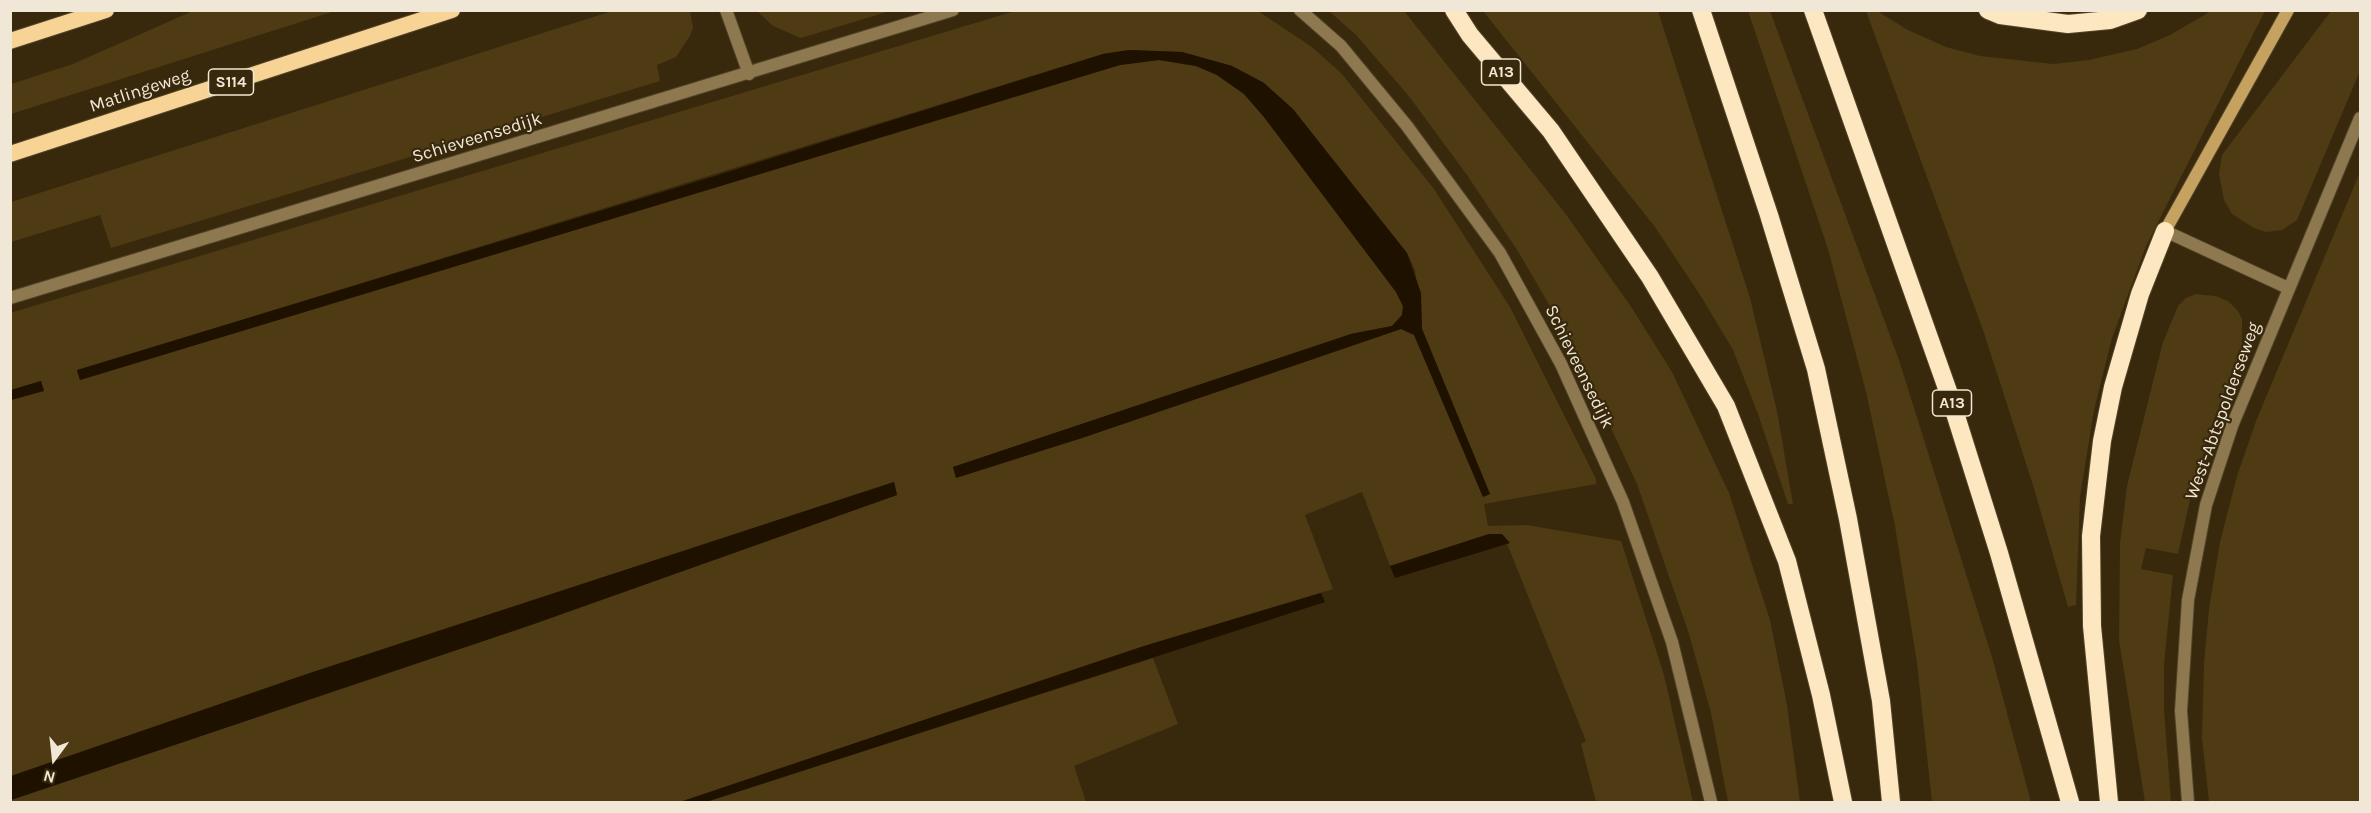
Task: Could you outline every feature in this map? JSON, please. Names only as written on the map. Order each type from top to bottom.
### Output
[{"type":"highway","points":[[10,41],[106,10]]},
{"type":"highway","name":"Matlingeweg","points":[[10,154],[452,10]]},
{"type":"highway","name":"A13","points":[[1454,10],[1470,35],[1551,131],[1650,277],[1726,406],[1787,561],[1821,694],[1843,802]]},
{"type":"highway","points":[[1701,10],[1769,215],[1816,369],[1848,519],[1881,701],[1891,802]]},
{"type":"highway","name":"A13","points":[[1813,10],[1949,394],[1999,553],[2070,802]]},
{"type":"highway","points":[[1988,10],[2009,17],[2068,24],[2110,20],[2138,10]]},
{"type":"highway","points":[[2109,802],[2092,626],[2091,536],[2102,441],[2113,387],[2140,294],[2165,231]]},
{"type":"main road","points":[[2165,231],[2288,10]]},
{"type":"street","points":[[726,10],[748,74]]},
{"type":"street","name":"Schieveensedijk","points":[[10,298],[953,10]]},
{"type":"street","name":"Schieveensedijk","points":[[1300,10],[1341,46],[1407,126],[1500,253],[1561,364],[1623,502],[1672,642],[1711,802]]},
{"type":"street","name":"West-Abtspolderseweg","points":[[2188,802],[2181,711],[2188,600],[2206,505],[2232,426],[2361,118]]},
{"type":"street","points":[[2165,231],[2288,288]]},
{"type":"shaded area","points":[[195,10],[335,11],[11,114],[11,84],[73,64]]},
{"type":"shaded area","points":[[612,11],[690,11],[693,27],[690,36],[676,57],[657,65],[660,81],[111,248],[100,215],[11,242],[11,202]]},
{"type":"shaded area","points":[[757,11],[890,11],[801,38],[773,26]]},
{"type":"shaded area","points":[[1015,11],[1258,11],[1312,47],[1342,74],[1434,189],[1510,307],[1596,479],[1596,484],[1484,504],[1488,526],[1527,525],[1621,541],[1664,675],[1693,802],[1596,802],[1581,744],[1586,741],[1504,536],[1489,534],[1390,566],[1362,492],[1305,515],[1333,589],[1144,646],[680,802],[11,802],[11,800],[531,625],[897,495],[894,482],[310,673],[11,776],[11,400],[44,390],[41,381],[11,390],[10,313]],"holes":[[[1129,50],[1182,52],[1232,66],[1264,83],[1407,253],[1415,270],[1422,329],[1490,494],[1483,497],[1414,334],[1401,329],[1082,438],[956,477],[953,467],[1351,334],[1392,326],[1402,315],[1403,306],[1396,292],[1264,117],[1244,94],[1217,75],[1196,66],[1159,60],[1120,65],[80,380],[77,371],[1103,54]]]},
{"type":"shaded area","points":[[1329,11],[1404,11],[1565,213],[1632,308],[1672,372],[1729,493],[1770,620],[1787,705],[1800,802],[1728,802],[1711,713],[1689,634],[1637,484],[1572,344],[1519,253],[1467,175],[1408,95],[1356,35]]},
{"type":"shaded area","points":[[1483,11],[1658,11],[1750,298],[1777,411],[1793,504],[1788,504],[1758,414],[1733,350],[1702,298],[1655,227]]},
{"type":"shaded area","points":[[1748,11],[1770,11],[1899,360],[1992,657],[2031,802],[1932,802],[1917,663],[1895,526],[1866,392],[1828,249]]},
{"type":"shaded area","points":[[1866,11],[1877,11],[1908,30],[1946,47],[1980,56],[2053,64],[2089,60],[2137,49],[2170,35],[2211,11],[2265,11],[2146,246],[2112,338],[2094,410],[2080,497],[2076,605],[2068,607],[2033,485],[1983,330]]},
{"type":"shaded area","points":[[2331,11],[2360,11],[2360,71],[2297,220],[2282,230],[2266,232],[2254,228],[2232,214],[2224,200],[2219,174],[2222,155]]},
{"type":"shaded area","points":[[1129,50],[1182,52],[1232,66],[1264,83],[1293,109],[1407,253],[1421,293],[1422,329],[1490,494],[1483,497],[1414,335],[1401,329],[1082,438],[956,478],[953,467],[1351,334],[1392,326],[1402,315],[1403,306],[1396,292],[1264,117],[1244,94],[1217,75],[1196,66],[1159,60],[1120,65],[80,380],[77,370],[718,175],[1103,54]]},
{"type":"shaded area","points":[[2360,172],[2360,802],[2209,802],[2202,738],[2204,663],[2209,609],[2220,542],[2237,476],[2256,421]]},
{"type":"shaded area","points":[[2196,294],[2215,296],[2228,301],[2238,311],[2242,319],[2242,349],[2214,419],[2192,491],[2178,554],[2146,548],[2141,569],[2173,575],[2164,664],[2164,710],[2171,802],[2145,802],[2119,640],[2120,543],[2127,486],[2163,342],[2178,306],[2186,298]]},
{"type":"shaded area","points":[[41,381],[44,391],[11,400],[11,390]]},
{"type":"shaded area","points":[[894,482],[897,495],[531,625],[11,800],[11,776],[310,673]]},
{"type":"shaded area","points":[[1489,534],[1502,534],[1510,543],[1395,578],[1390,566]]},
{"type":"shaded area","points":[[1321,593],[1325,602],[706,802],[680,802],[1144,646]]},
{"type":"shaded area","points":[[1153,658],[1178,724],[1074,766],[1086,802],[706,802]]}]
